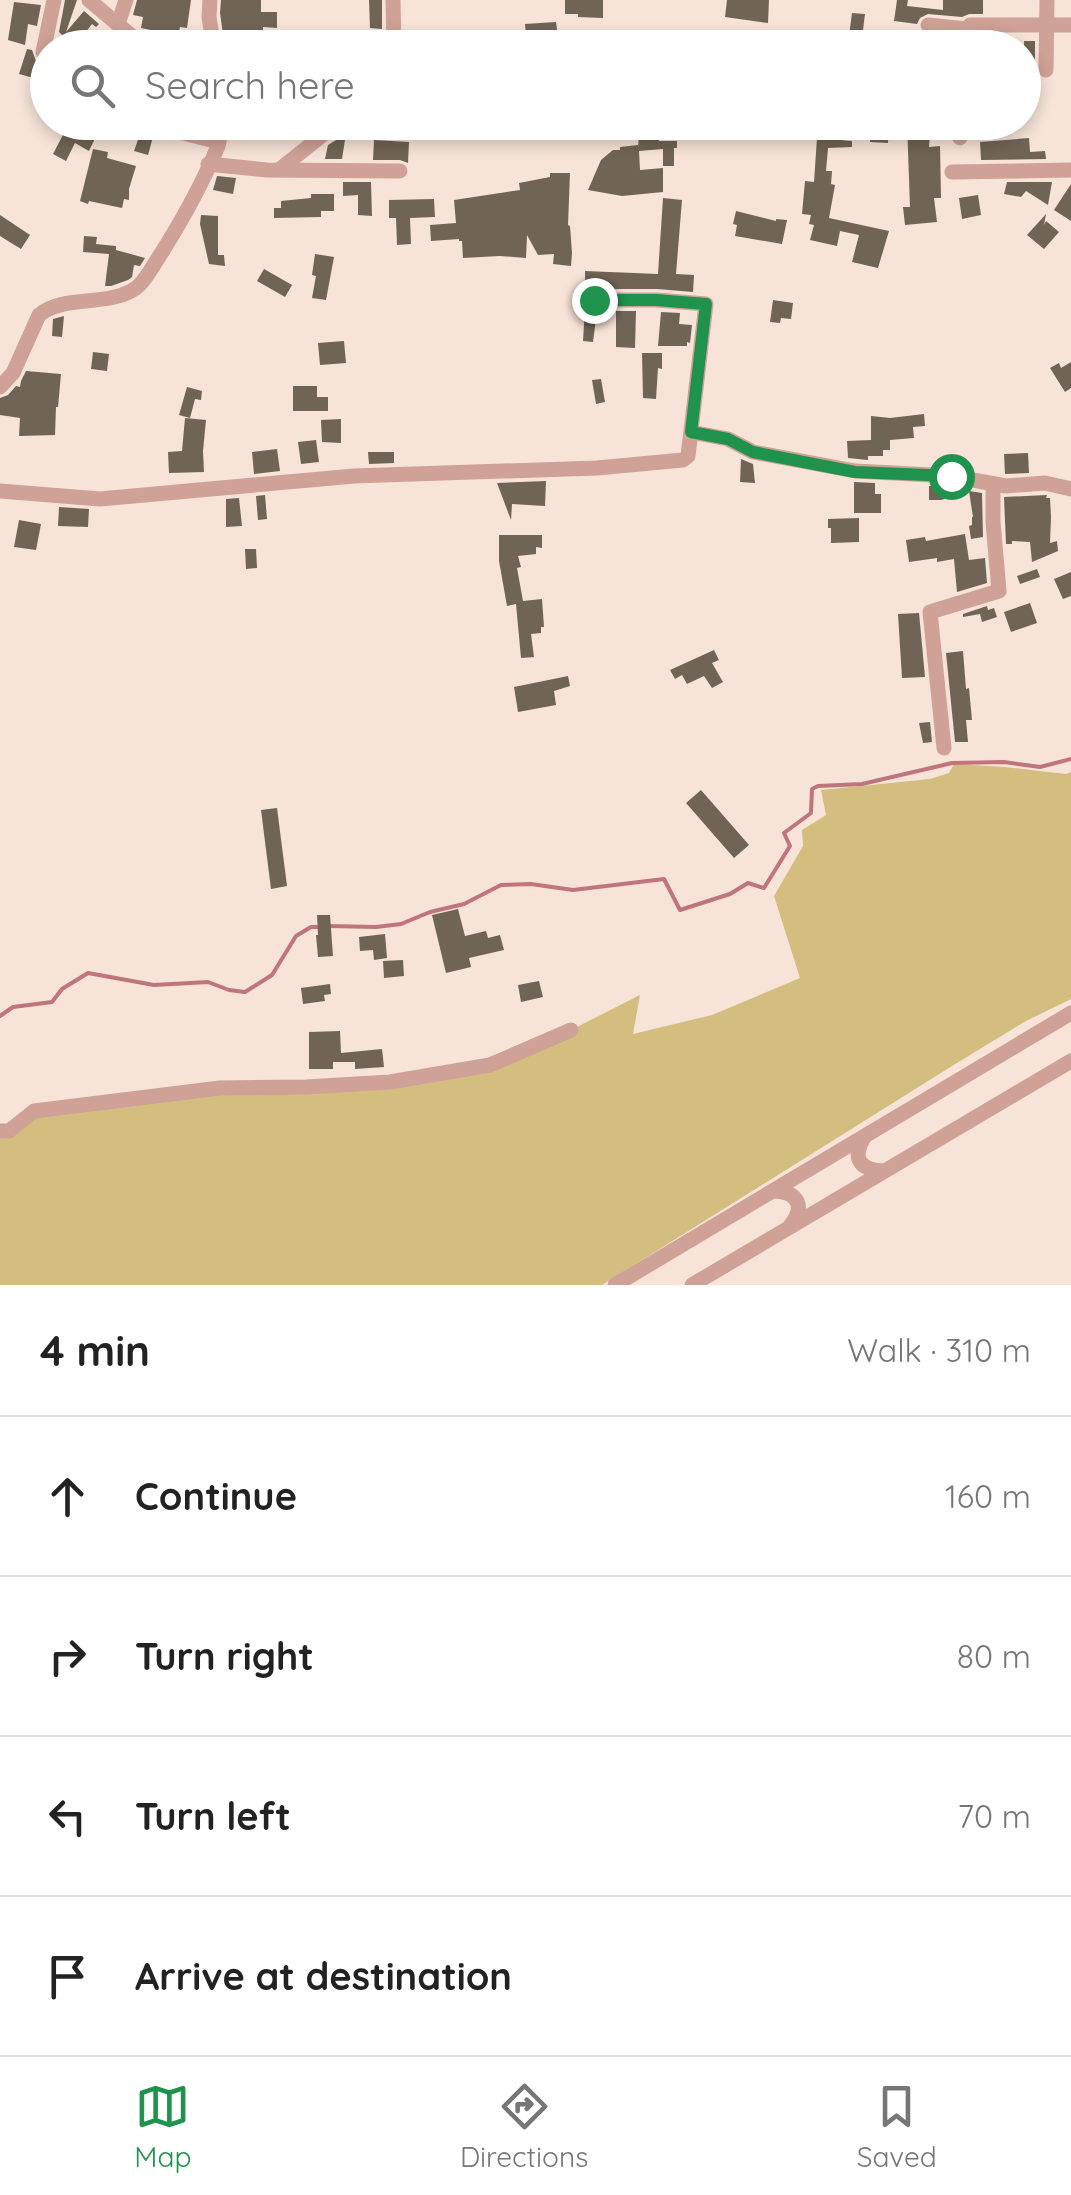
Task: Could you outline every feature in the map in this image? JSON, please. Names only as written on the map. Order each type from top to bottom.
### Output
[{"type":"street","points":[[48,30],[54,0]]},
{"type":"street","points":[[88,0],[125,30]]},
{"type":"street","points":[[118,24],[126,0]]},
{"type":"street","points":[[210,0],[212,30]]},
{"type":"street","points":[[393,0],[394,30]]},
{"type":"street","points":[[1046,70],[1047,0]]},
{"type":"street","points":[[928,25],[966,29],[970,25],[1071,25]]},
{"type":"street","points":[[970,25],[970,30]]},
{"type":"street","points":[[0,387],[12,373],[44,310],[122,295],[146,278],[175,233],[219,142],[211,140]]},
{"type":"street","points":[[280,169],[316,140]]},
{"type":"street","points":[[208,164],[400,171]]},
{"type":"street","points":[[952,172],[1071,170]]},
{"type":"street","points":[[0,491],[100,499],[354,476],[597,468],[683,460],[688,456],[706,304],[594,300]]},
{"type":"street","points":[[691,432],[728,439],[753,452],[855,472],[951,476],[1006,486],[1045,483],[1071,489]]},
{"type":"street","points":[[944,748],[930,612],[999,590],[993,484]]},
{"type":"street","points":[[615,1285],[1071,1013]]},
{"type":"street","points":[[0,1131],[8,1131],[34,1111],[220,1088],[306,1088],[390,1082],[474,1068],[490,1065],[571,1030]]},
{"type":"street","points":[[692,1285],[1071,1061]]},
{"type":"street","points":[[865,1136],[858,1146],[859,1162],[865,1168],[885,1171]]},
{"type":"street","points":[[774,1191],[793,1196],[798,1204],[788,1229]]},
{"type":"shaded area","points":[[954,764],[1071,772],[1071,999],[952,1066],[602,1285],[0,1285],[0,1131],[34,1111],[306,1087],[490,1065],[640,995],[633,1034],[712,1015],[800,978],[774,896],[803,846],[802,830],[826,815],[821,790],[930,779],[949,773]]},
{"type":"building","points":[[65,0],[77,0],[67,30],[59,30]]},
{"type":"building","points":[[137,0],[191,0],[187,28],[179,30],[141,28],[143,17],[133,15]]},
{"type":"building","points":[[221,0],[261,0],[261,12],[277,12],[277,28],[222,30]]},
{"type":"building","points":[[369,0],[382,0],[382,29],[370,28]]},
{"type":"building","points":[[565,0],[603,0],[603,18],[565,14]]},
{"type":"building","points":[[727,0],[769,0],[768,23],[725,17]]},
{"type":"building","points":[[897,0],[908,0],[907,6],[943,10],[943,0],[983,0],[983,14],[928,14],[917,24],[894,21]]},
{"type":"building","points":[[14,2],[41,5],[37,26],[28,24],[25,45],[8,40]]},
{"type":"building","points":[[84,11],[99,24],[92,24],[87,30],[68,30]]},
{"type":"building","points":[[852,13],[865,14],[863,30],[850,30]]},
{"type":"building","points":[[556,22],[557,30],[526,30],[525,24]]},
{"type":"building","points":[[27,49],[30,50],[30,77],[19,74]]},
{"type":"building","points":[[60,140],[94,140],[89,151],[75,143],[66,161],[53,154]]},
{"type":"building","points":[[138,140],[152,140],[148,155],[134,151]]},
{"type":"building","points":[[345,140],[342,159],[325,159],[328,145]]},
{"type":"building","points":[[374,140],[409,142],[408,163],[373,160]]},
{"type":"building","points":[[639,140],[677,141],[674,166],[663,166],[663,149],[639,151],[640,170],[663,168],[663,192],[622,196],[588,190],[601,160],[620,147],[638,148]]},
{"type":"building","points":[[817,140],[852,141],[852,147],[828,148],[826,171],[832,171],[831,184],[835,185],[829,218],[889,231],[878,268],[852,262],[859,235],[840,231],[837,246],[810,240],[814,225],[809,224],[811,215],[802,214],[805,181],[814,182]]},
{"type":"building","points":[[908,140],[930,140],[929,147],[940,146],[941,198],[934,198],[937,222],[905,225],[903,207],[910,207]]},
{"type":"building","points":[[1029,140],[1030,152],[1045,151],[1046,159],[981,160],[980,142]]},
{"type":"building","points":[[93,149],[108,152],[107,158],[136,166],[129,200],[124,199],[122,208],[80,201]]},
{"type":"building","points":[[550,173],[570,173],[571,266],[553,264],[554,254],[538,255],[527,235],[526,258],[463,258],[459,239],[431,241],[430,225],[456,223],[454,200],[520,190],[519,183],[550,177]]},
{"type":"building","points":[[217,176],[236,178],[233,194],[213,190]]},
{"type":"building","points":[[343,182],[371,182],[372,216],[358,215],[358,195],[343,196]]},
{"type":"building","points":[[1007,182],[1052,182],[1048,205],[1026,191],[1021,197],[1004,194]]},
{"type":"building","points":[[1071,184],[1071,221],[1054,210]]},
{"type":"building","points":[[311,194],[334,194],[334,211],[321,211],[321,217],[274,218],[274,208],[281,208],[281,201],[311,198]]},
{"type":"building","points":[[978,195],[981,215],[962,219],[959,198]]},
{"type":"building","points":[[663,198],[682,200],[676,274],[694,275],[693,292],[594,289],[585,294],[585,271],[658,274]]},
{"type":"building","points":[[434,199],[435,217],[410,218],[411,244],[397,245],[396,218],[389,218],[389,200]]},
{"type":"building","points":[[736,211],[787,220],[782,244],[735,236]]},
{"type":"building","points":[[1046,214],[1044,225],[1046,221],[1059,232],[1044,249],[1027,235]]},
{"type":"building","points":[[0,215],[30,235],[21,249],[0,236]]},
{"type":"building","points":[[201,215],[218,216],[218,255],[224,255],[225,266],[209,264]]},
{"type":"building","points":[[84,236],[97,237],[96,244],[116,246],[116,250],[145,258],[140,266],[134,265],[128,280],[105,286],[109,254],[83,252]]},
{"type":"building","points":[[315,254],[334,257],[326,300],[312,298]]},
{"type":"building","points":[[264,269],[292,285],[285,297],[257,281]]},
{"type":"building","points":[[773,300],[793,303],[791,319],[770,322]]},
{"type":"building","points":[[585,307],[597,311],[593,342],[583,341]]},
{"type":"building","points":[[616,311],[636,311],[635,348],[616,347]]},
{"type":"building","points":[[661,312],[680,313],[679,324],[692,325],[687,346],[658,346]]},
{"type":"building","points":[[64,316],[62,337],[52,336],[53,319]]},
{"type":"building","points":[[344,341],[346,363],[320,365],[318,343]]},
{"type":"building","points":[[93,352],[109,354],[107,371],[91,369]]},
{"type":"building","points":[[642,353],[662,353],[656,399],[643,398]]},
{"type":"building","points":[[1071,362],[1071,388],[1065,392],[1050,368],[1059,363],[1061,368]]},
{"type":"building","points":[[26,371],[61,374],[55,435],[19,436],[20,418],[0,415],[0,398],[20,387]]},
{"type":"building","points":[[601,379],[605,402],[596,404],[592,380]]},
{"type":"building","points":[[293,386],[317,386],[317,397],[328,397],[328,411],[293,411]]},
{"type":"building","points":[[187,387],[202,391],[201,400],[195,399],[190,418],[179,415]]},
{"type":"building","points":[[924,414],[925,426],[913,427],[914,438],[890,440],[890,450],[883,450],[883,456],[868,456],[868,460],[848,458],[847,441],[871,440],[871,416]]},
{"type":"building","points":[[185,418],[206,420],[204,472],[169,473],[168,452],[182,451]]},
{"type":"building","points":[[341,419],[341,443],[322,442],[321,420]]},
{"type":"building","points":[[316,440],[319,462],[301,464],[298,442]]},
{"type":"building","points":[[277,449],[280,471],[254,474],[252,452]]},
{"type":"building","points":[[368,452],[394,452],[394,463],[369,464]]},
{"type":"building","points":[[1028,453],[1029,473],[1005,474],[1004,454]]},
{"type":"building","points":[[741,459],[753,464],[755,483],[740,482]]},
{"type":"building","points":[[546,481],[545,506],[512,504],[511,520],[497,483]]},
{"type":"building","points":[[854,482],[875,483],[875,494],[881,494],[881,513],[854,513]]},
{"type":"building","points":[[929,486],[951,487],[951,497],[929,500]]},
{"type":"building","points":[[969,491],[982,493],[983,537],[971,539]]},
{"type":"building","points":[[265,495],[267,519],[258,520],[256,496]]},
{"type":"building","points":[[1047,495],[1050,543],[1057,541],[1058,551],[1032,562],[1030,542],[1006,544],[1004,497]]},
{"type":"building","points":[[239,498],[242,526],[226,527],[226,499]]},
{"type":"building","points":[[59,507],[89,509],[88,527],[58,526]]},
{"type":"building","points":[[859,518],[859,542],[831,543],[828,519]]},
{"type":"building","points":[[19,520],[41,524],[36,550],[14,547]]},
{"type":"building","points":[[965,534],[969,560],[985,558],[987,583],[957,592],[954,559],[909,562],[906,540],[925,537],[926,541]]},
{"type":"building","points":[[499,535],[542,535],[542,548],[536,547],[536,554],[518,556],[521,567],[517,568],[523,601],[542,599],[544,627],[541,633],[531,634],[534,657],[521,658],[516,604],[507,606]]},
{"type":"building","points":[[245,549],[256,549],[257,568],[246,569]]},
{"type":"building","points":[[1037,569],[1040,577],[1020,584],[1017,576]]},
{"type":"building","points":[[1071,572],[1071,596],[1063,599],[1054,579]]},
{"type":"building","points":[[1030,603],[1037,623],[1011,632],[1004,612]]},
{"type":"building","points":[[987,606],[988,610],[994,608],[997,617],[982,622],[980,614],[963,617],[963,614]]},
{"type":"building","points":[[919,613],[925,677],[902,678],[898,614]]},
{"type":"building","points":[[714,650],[719,660],[712,663],[723,682],[712,688],[704,676],[687,684],[682,675],[675,679],[670,670]]},
{"type":"building","points":[[963,651],[972,720],[966,720],[968,742],[955,742],[946,653]]},
{"type":"building","points":[[568,676],[570,686],[554,691],[556,705],[518,712],[514,687]]},
{"type":"building","points":[[930,722],[932,742],[923,743],[919,723]]},
{"type":"building","points":[[701,790],[749,845],[734,858],[686,803]]},
{"type":"building","points":[[277,808],[287,886],[271,889],[261,810]]},
{"type":"building","points":[[458,909],[465,936],[486,931],[488,938],[500,935],[504,950],[469,958],[471,967],[446,973],[432,915]]},
{"type":"building","points":[[317,915],[330,915],[333,956],[318,957]]},
{"type":"building","points":[[385,934],[387,958],[374,960],[373,950],[360,951],[359,937]]},
{"type":"building","points":[[403,960],[404,976],[384,978],[383,961]]},
{"type":"building","points":[[539,981],[543,997],[521,1002],[518,985]]},
{"type":"building","points":[[330,984],[331,994],[324,995],[325,1001],[303,1004],[301,988]]},
{"type":"building","points":[[340,1031],[341,1053],[382,1049],[384,1067],[355,1069],[355,1062],[333,1062],[333,1069],[309,1069],[309,1032]]},
{"type":"waterway","points":[[329,926],[401,924],[464,904],[501,885],[531,884],[573,890],[664,879],[680,910],[730,894],[748,883],[764,888],[790,846],[784,833],[811,813],[812,789],[818,786],[862,784],[952,763],[1004,762],[1040,767],[1071,759]]},
{"type":"waterway","points":[[0,1016],[13,1007],[52,1002],[62,989],[88,973],[154,985],[208,982],[245,992],[272,975],[296,936],[319,927]]},
{"type":"route","points":[[594,300],[706,304],[691,432],[728,439],[753,452],[855,472],[951,476]]}]
